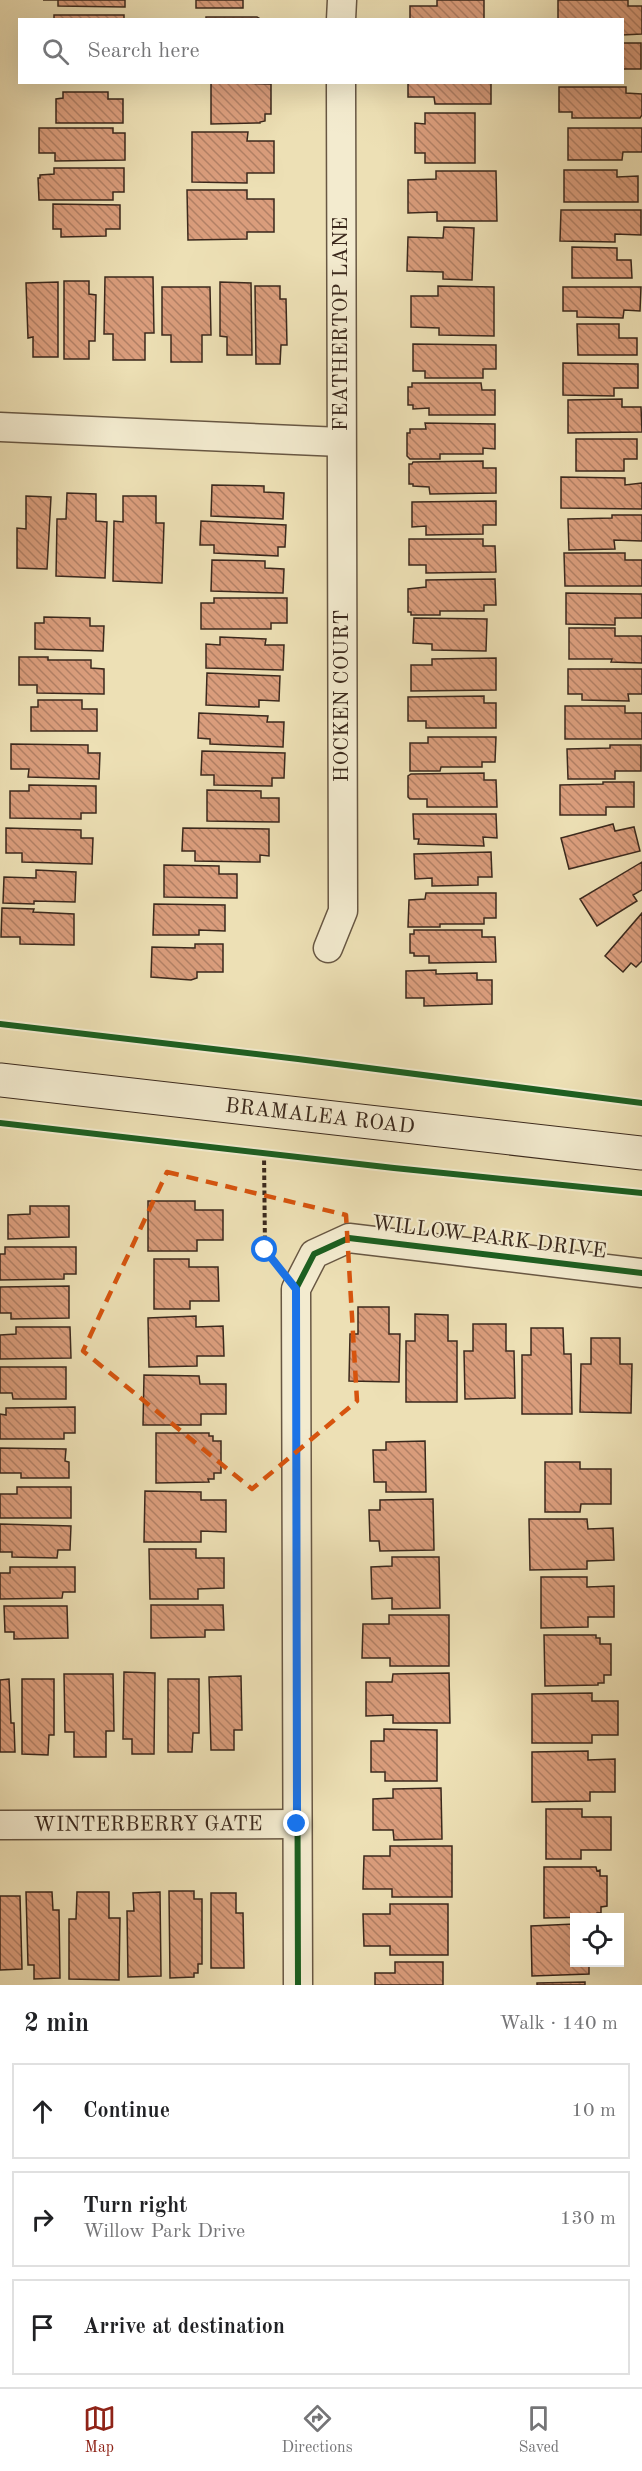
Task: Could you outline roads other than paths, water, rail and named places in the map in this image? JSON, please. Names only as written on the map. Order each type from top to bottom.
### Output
[{"type":"main road","name":"BRAMALEA ROAD","points":[[0,1080],[642,1153]]},
{"type":"street","points":[[342,0],[342,18]]},
{"type":"street","name":"FEATHERTOP LANE","points":[[0,427],[341,442],[342,84]]},
{"type":"street","name":"HOCKEN COURT","points":[[328,948],[343,910],[341,442]]},
{"type":"street","name":"WILLOW PARK DRIVE","points":[[298,1985],[296,1289],[314,1254],[350,1238],[642,1273]]},
{"type":"street","name":"WINTERBERRY GATE","points":[[0,1825],[297,1824]]}]
